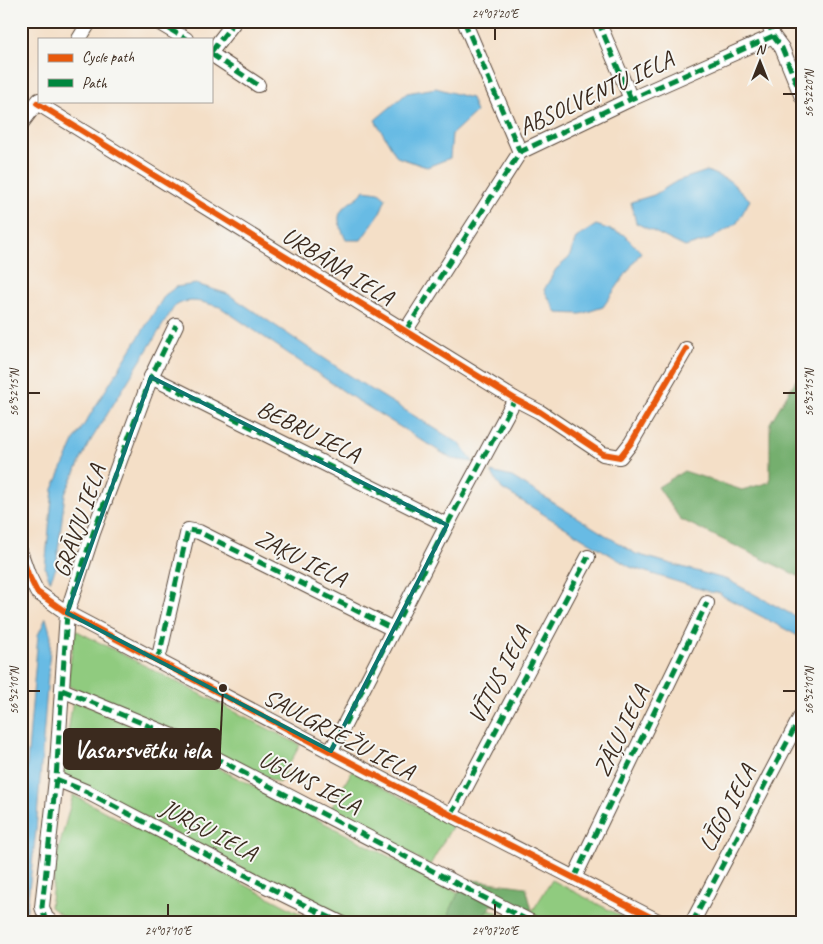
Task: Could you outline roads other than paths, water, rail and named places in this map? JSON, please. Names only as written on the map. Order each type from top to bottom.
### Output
[{"type":"street","points":[[80,38],[90,21]]},
{"type":"street","points":[[156,21],[184,38]]},
{"type":"street","points":[[212,52],[236,21]]},
{"type":"street","points":[[464,21],[520,152]]},
{"type":"street","points":[[598,21],[631,99]]},
{"type":"street","points":[[768,21],[773,36],[782,48],[802,96]]},
{"type":"street","name":"ABSOLVENTU IELA","points":[[406,330],[520,152],[631,99],[773,36]]},
{"type":"street","points":[[212,54],[258,85]]},
{"type":"street","points":[[21,124],[38,101]]},
{"type":"street","name":"URBĀNA IELA","points":[[40,102],[515,399],[540,412],[603,454],[620,457],[631,443],[686,349]]},
{"type":"street","name":"GRĀVJU IELA","points":[[50,921],[42,907],[56,779],[67,613],[93,533],[151,378],[176,325]]},
{"type":"street","name":"BEBRU IELA","points":[[151,378],[448,525]]},
{"type":"street","points":[[331,751],[515,399]]},
{"type":"street","name":"ZAĶU IELA","points":[[156,660],[160,652],[188,530],[199,532],[394,629]]},
{"type":"street","name":"SAULGRIEŽU IELA","points":[[21,554],[37,592],[67,613],[451,815],[662,923]]},
{"type":"street","name":"VĪTUS IELA","points":[[451,815],[588,557]]},
{"type":"street","name":"ZĀĻU IELA","points":[[574,878],[708,603]]},
{"type":"street","name":"UGUNS IELA","points":[[62,690],[173,736],[533,923]]},
{"type":"street","name":"LĪGO IELA","points":[[692,923],[802,714]]},
{"type":"street","name":"JURĢU IELA","points":[[56,779],[88,792],[341,923]]},
{"type":"water","points":[[436,88],[471,98],[476,112],[452,134],[450,158],[427,167],[397,157],[375,120],[407,93]]},
{"type":"water","points":[[707,171],[730,181],[750,200],[737,223],[711,239],[685,247],[636,223],[631,202],[654,195],[677,181]]},
{"type":"water","points":[[364,190],[379,192],[386,198],[380,213],[361,240],[346,240],[339,223],[340,214]]},
{"type":"water","points":[[596,225],[623,234],[641,252],[603,307],[581,314],[557,313],[544,290],[556,269],[569,258],[576,238]]},
{"type":"water","points":[[196,284],[228,294],[364,385],[460,444],[473,462],[452,459],[355,399],[220,307],[197,301],[185,302],[174,307],[88,445],[65,494],[56,568],[50,581],[45,568],[53,489],[75,439],[165,295],[176,287]]},
{"type":"water","points":[[491,472],[512,477],[636,554],[728,580],[802,620],[802,638],[721,595],[721,593],[710,592],[630,567],[502,489]]},
{"type":"water","points":[[46,618],[51,636],[36,831],[25,923],[21,923],[21,834],[38,635]]},
{"type":"place","name":"Vasarsvētku iela","points":[[223,688]]}]
